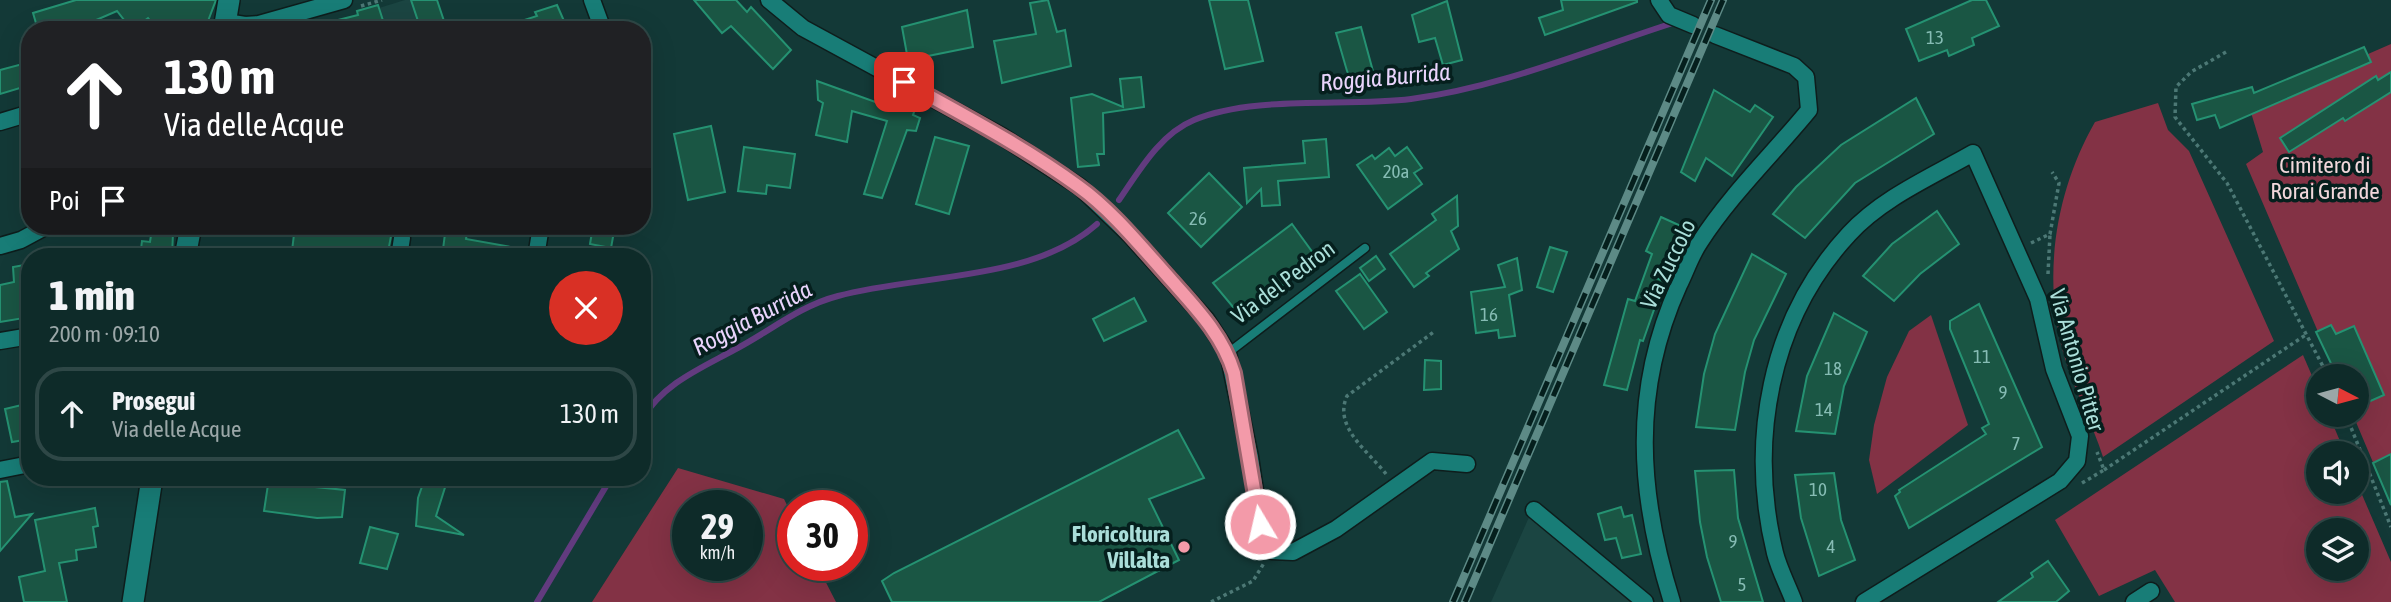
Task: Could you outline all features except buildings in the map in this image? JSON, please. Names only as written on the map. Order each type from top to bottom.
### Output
[{"type":"main road","points":[[226,21],[229,0]]},
{"type":"main road","points":[[133,602],[151,486]]},
{"type":"street","points":[[270,21],[344,0]]},
{"type":"street","points":[[592,0],[600,21]]},
{"type":"street","name":"Via del Pedron","points":[[769,0],[803,28],[1000,135],[1080,187],[1130,235],[1206,319],[1228,353],[1248,445],[1260,524],[1272,551]]},
{"type":"street","points":[[1659,0],[1669,15],[1693,25]]},
{"type":"street","name":"Via Zuccolo","points":[[1672,602],[1651,530],[1644,481],[1644,421],[1651,362],[1670,305],[1698,244],[1729,201],[1809,110],[1806,77],[1794,66],[1715,35]]},
{"type":"street","points":[[0,122],[21,116]]},
{"type":"street","name":"Via Antonio Pitter","points":[[1794,602],[1775,554],[1761,451],[1774,367],[1793,317],[1849,234],[1887,202],[1973,153],[2038,299],[2054,369],[2080,436],[2077,461],[2060,481],[1864,602]]},
{"type":"street","points":[[0,246],[30,235]]},
{"type":"street","points":[[400,248],[402,237]]},
{"type":"street","points":[[0,341],[21,338]]},
{"type":"street","points":[[1272,551],[1293,552],[1336,529],[1432,461],[1467,464]]},
{"type":"street","points":[[0,470],[21,466]]},
{"type":"street","points":[[1534,510],[1645,602]]},
{"type":"street","points":[[2134,602],[2151,591]]},
{"type":"lane","name":"Via del Pedron","points":[[1228,353],[1365,248]]},
{"type":"path","points":[[2226,52],[2191,72],[2176,87],[2175,117],[2227,183],[2322,364]]},
{"type":"path","points":[[2048,283],[2050,234],[2059,183],[2052,173]]},
{"type":"path","points":[[2017,250],[2050,234]]},
{"type":"path","points":[[1396,487],[1352,434],[1343,419],[1343,406],[1348,396],[1435,331]]},
{"type":"path","points":[[2080,485],[2308,334]]},
{"type":"path","points":[[2351,427],[2391,527]]},
{"type":"path","points":[[2095,447],[2104,470]]},
{"type":"path","points":[[1211,602],[1253,581],[1272,551]]},
{"type":"shaded area","points":[[405,0],[437,0],[443,21],[383,21],[379,8]]},
{"type":"shaded area","points":[[1530,515],[1637,602],[1491,602]]},
{"type":"green space","name":"Cimitero di Rorai Grande","points":[[2391,44],[2391,505],[2369,453],[2369,441],[2364,441],[2358,427],[2370,427],[2370,364],[2332,364],[2246,164],[2263,152],[2249,106]]},
{"type":"green space","points":[[2158,103],[2168,130],[2189,151],[2274,341],[2103,457],[2070,374],[2058,332],[2053,270],[2056,239],[2061,208],[2070,179],[2095,122]]},
{"type":"green space","points":[[1931,315],[1968,425],[1877,494],[1869,460],[1874,425],[1887,377],[1909,331]]},
{"type":"green space","points":[[2303,355],[2307,364],[2306,427],[2334,427],[2340,441],[2306,441],[2306,504],[2366,504],[2391,562],[2391,602],[2175,602],[2155,570],[2099,596],[2055,520]]},
{"type":"green space","points":[[678,468],[753,490],[672,490],[672,581],[763,581],[763,493],[777,497],[777,581],[825,581],[836,602],[592,602]]},
{"type":"waterway","name":"Roggia Burrida","points":[[1119,200],[1151,154],[1171,134],[1194,120],[1217,112],[1271,104],[1386,101],[1445,93],[1512,77],[1676,22]]},
{"type":"waterway","name":"Roggia Burrida","points":[[651,407],[660,396],[683,378],[824,300],[869,289],[973,274],[1008,266],[1040,257],[1070,243],[1097,224]]},
{"type":"waterway","name":"Roggia Burrida","points":[[537,602],[606,486]]},
{"type":"railway","points":[[1453,602],[1711,0]]},
{"type":"railway","points":[[1465,602],[1723,0]]},
{"type":"place","name":"Floricoltura Villalta","points":[[1184,547]]},
{"type":"route","points":[[904,82],[1000,135],[1080,187],[1130,235],[1206,319],[1228,353],[1234,373],[1260,524]]}]
